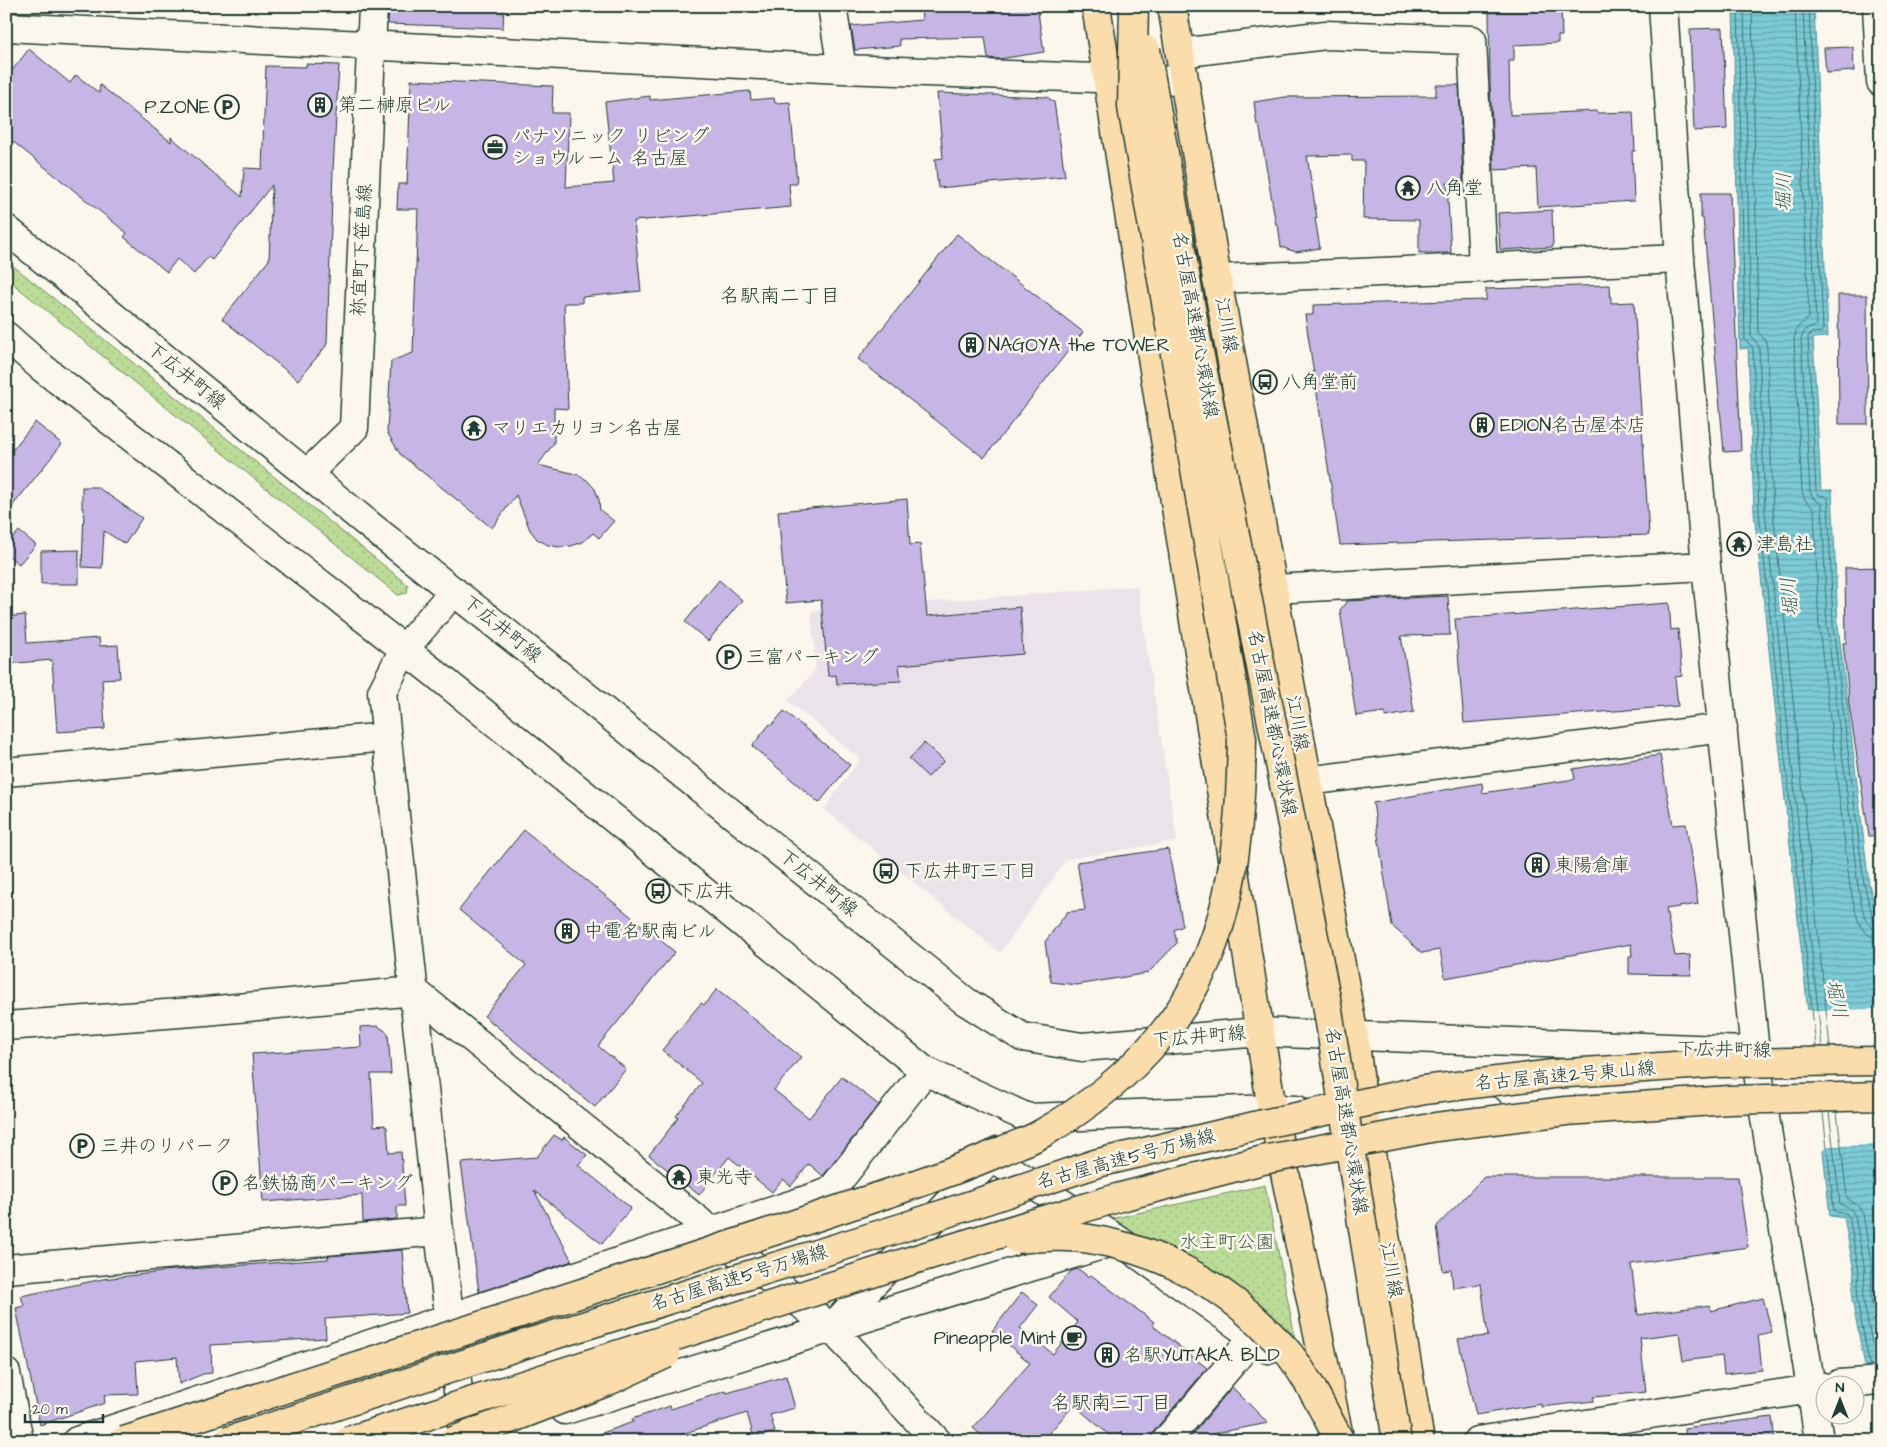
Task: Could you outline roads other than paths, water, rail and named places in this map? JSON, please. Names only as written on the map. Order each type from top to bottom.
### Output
[{"type":"main road","points":[[1096,6],[1260,1032],[1263,1117],[1334,1409],[1340,1441]]},
{"type":"main road","points":[[124,1441],[952,1172],[1040,1134],[1091,1101],[1129,1070],[1164,1032],[1189,997],[1210,953],[1227,904],[1237,840],[1242,739],[1132,107],[1134,6]]},
{"type":"main road","name":"名古屋高速都心環状線","points":[[1138,6],[1195,331],[1326,998],[1397,1441]]},
{"type":"main road","name":"江川線","points":[[1172,6],[1217,279],[1354,1037],[1364,1112],[1420,1441]]},
{"type":"main road","name":"名古屋高速2号東山線","points":[[1263,1117],[1424,1090],[1553,1074],[1721,1063],[1881,1061]]},
{"type":"main road","name":"名古屋高速2号東山線","points":[[1263,1160],[1436,1127],[1566,1111],[1729,1100],[1881,1096]]},
{"type":"main road","name":"名古屋高速5号万場線","points":[[228,1441],[525,1344],[901,1228],[1098,1163],[1263,1117]]},
{"type":"main road","name":"名古屋高速5号万場線","points":[[348,1441],[912,1260],[1117,1198],[1263,1160]]},
{"type":"main road","points":[[453,1441],[606,1382],[779,1298],[836,1277],[891,1260],[980,1242],[1047,1237],[1088,1238],[1141,1251],[1184,1269],[1220,1291],[1253,1316],[1290,1354],[1316,1395],[1340,1441]]},
{"type":"street","name":"祢宜町下笹島線","points":[[306,474],[354,428],[373,6]]},
{"type":"street","points":[[832,6],[842,69]]},
{"type":"street","points":[[1663,6],[1680,260],[1706,566],[1755,1052],[1763,1110],[1828,1374]]},
{"type":"street","points":[[1877,6],[1881,82]]},
{"type":"street","points":[[19,21],[372,46],[842,69],[1184,81]]},
{"type":"street","points":[[1180,53],[1326,35],[1472,40],[1483,268]]},
{"type":"street","name":"下広井町線","points":[[6,229],[306,474],[964,1001],[1022,1037],[1082,1047],[1260,1032],[1755,1052],[1881,1049]]},
{"type":"street","points":[[1217,279],[1680,260]]},
{"type":"street","points":[[6,336],[40,366],[404,649],[925,1070],[1028,1118],[1263,1117],[1364,1112],[1881,1109]]},
{"type":"street","points":[[1273,589],[1706,566]]},
{"type":"street","points":[[454,591],[404,649],[382,692],[439,1230],[464,1441],[1118,1240]]},
{"type":"street","points":[[1307,781],[1723,728]]},
{"type":"street","points":[[6,772],[387,737]]},
{"type":"street","points":[[6,1026],[206,1011],[414,991],[831,1328],[937,1441]]},
{"type":"street","points":[[77,1441],[830,1192],[925,1070]]},
{"type":"street","points":[[831,1328],[1028,1118]]},
{"type":"street","points":[[991,1157],[1118,1240],[1254,1337],[1334,1409]]},
{"type":"street","points":[[6,1270],[439,1230]]},
{"type":"street","points":[[1166,1441],[1254,1337]]},
{"type":"street","points":[[6,1373],[19,1441]]},
{"type":"street","points":[[1864,1383],[1881,1381]]},
{"type":"street","points":[[1477,1441],[1814,1389]]},
{"type":"street","points":[[1819,1441],[1823,1424]]},
{"type":"water","name":"堀川","points":[[1733,6],[1814,6],[1828,337],[1813,338],[1821,490],[1832,490],[1838,625],[1869,884],[1881,929],[1881,1419],[1878,1394],[1865,1366],[1852,1300],[1854,1271],[1844,1218],[1830,1216],[1754,512],[1748,348],[1740,349]]},
{"type":"place","name":"第二榊原ビル","points":[[320,105]]},
{"type":"place","name":"P.ZONE","points":[[227,107]]},
{"type":"place","name":"パナソニック リビング ショウルーム 名古屋","points":[[495,147]]},
{"type":"place","name":"八角堂","points":[[1408,188]]},
{"type":"place","name":"NAGOYA the TOWER","points":[[971,345]]},
{"type":"place","name":"八角堂前","points":[[1265,382]]},
{"type":"place","name":"EDION名古屋本店","points":[[1482,425]]},
{"type":"place","name":"マリエカリヨン名古屋","points":[[474,428]]},
{"type":"place","name":"津島社","points":[[1739,544]]},
{"type":"place","name":"三富パーキング","points":[[729,657]]},
{"type":"place","name":"東陽倉庫","points":[[1537,865]]},
{"type":"place","name":"下広井町三丁目","points":[[886,871]]},
{"type":"place","name":"下広井","points":[[658,891]]},
{"type":"place","name":"中電名駅南ビル","points":[[567,931]]},
{"type":"place","name":"三井のリパーク","points":[[82,1146]]},
{"type":"place","name":"東光寺","points":[[679,1177]]},
{"type":"place","name":"名鉄協商パーキング","points":[[225,1183]]},
{"type":"place","name":"Pineapple Mint","points":[[1074,1338]]},
{"type":"place","name":"名駅YUTAKA. BLD","points":[[1107,1355]]},
{"type":"district","name":"名駅南二丁目","points":[[780,296]]},
{"type":"district","name":"名駅南三丁目","points":[[1111,1403]]},
{"type":"park label","name":"水主町公園","points":[[1227,1242]]}]
